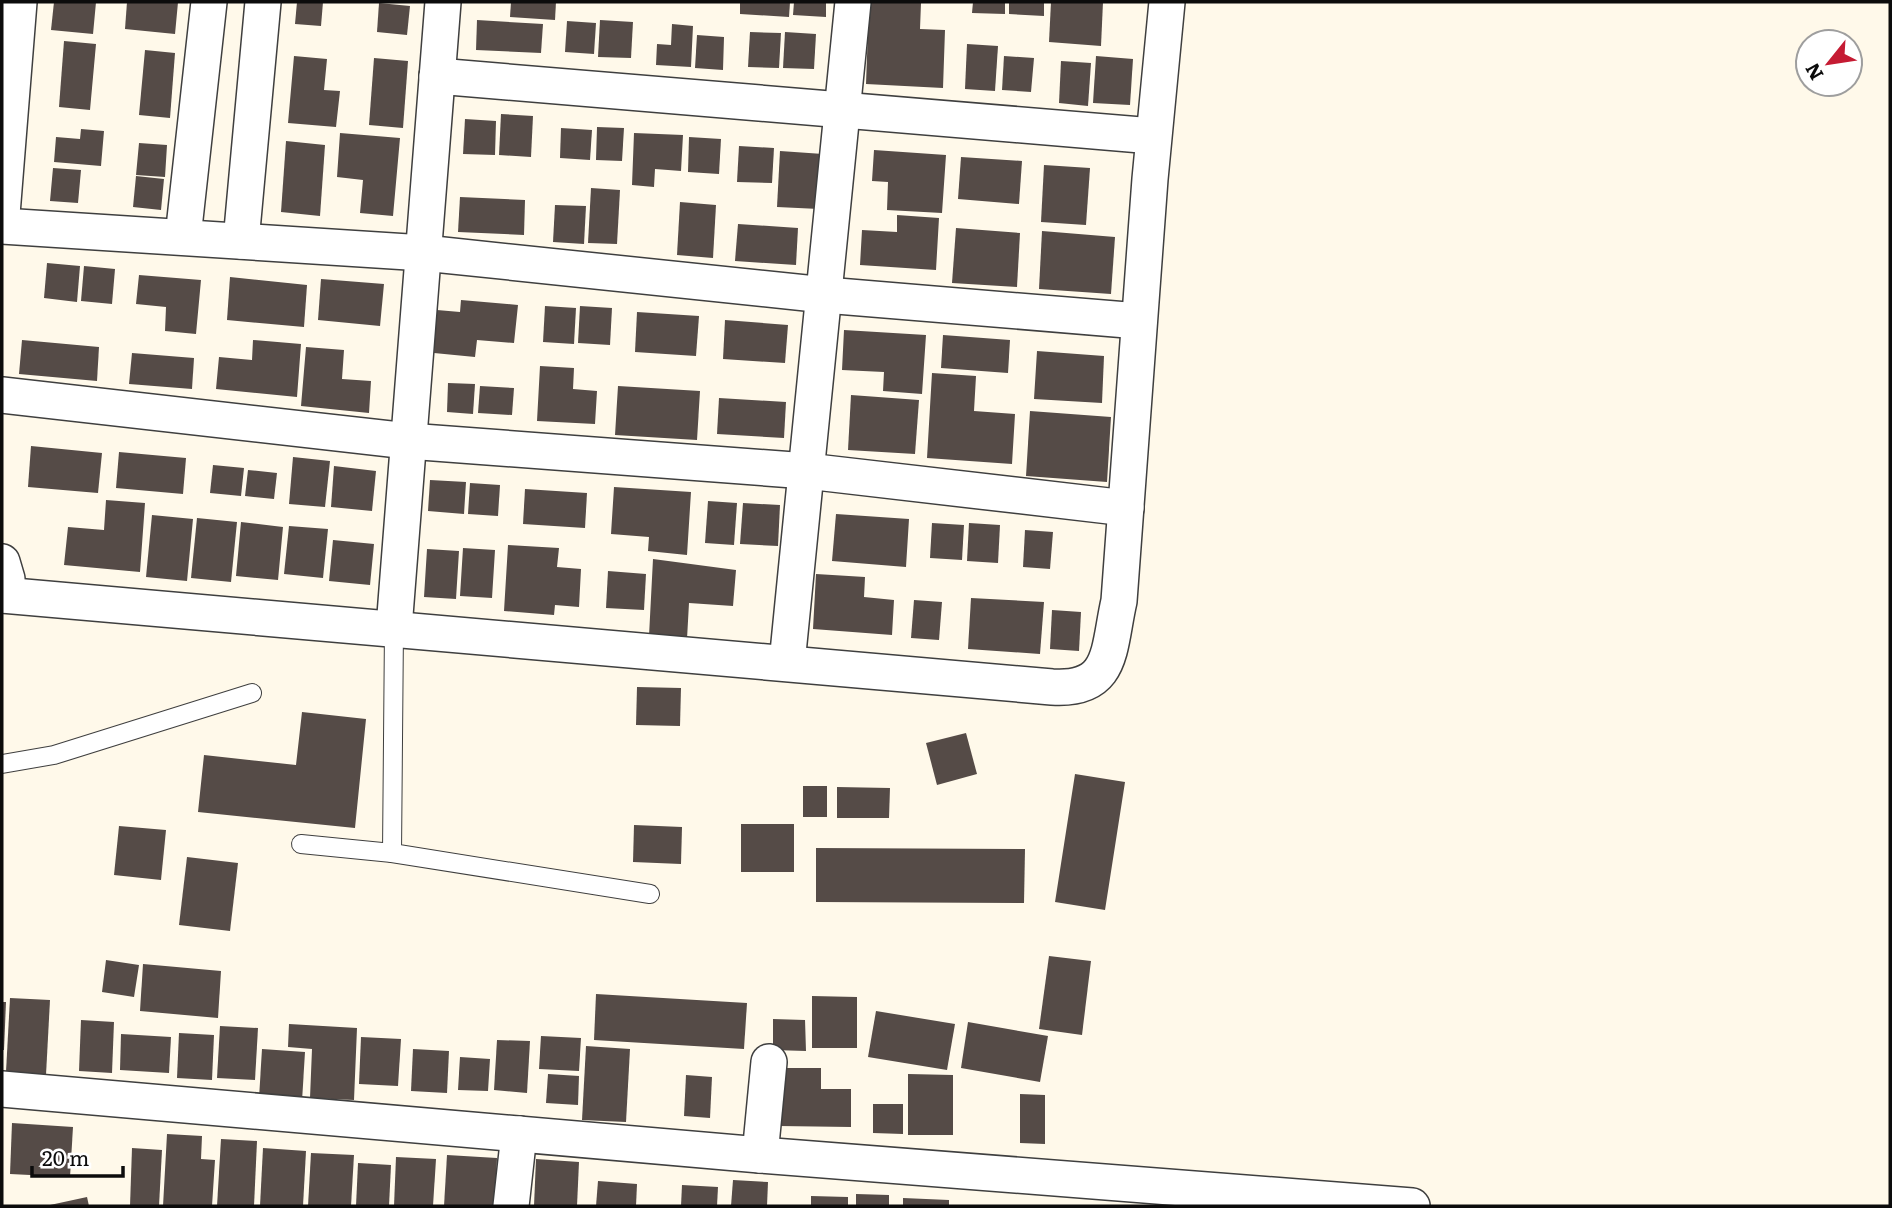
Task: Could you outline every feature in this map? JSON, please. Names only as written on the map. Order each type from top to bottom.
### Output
[{"type":"street","points":[[394,628],[443,2]]},
{"type":"street","points":[[788,663],[853,2]]},
{"type":"street","points":[[2,562],[7,579],[2,595],[1052,687],[1075,688],[1090,682],[1103,670],[1119,601],[1153,136],[1169,3]]},
{"type":"street","points":[[183,237],[208,8],[262,10],[241,241]]},
{"type":"street","points":[[2,214],[13,13]]},
{"type":"street","points":[[437,76],[1153,136]]},
{"type":"street","points":[[193,148],[249,155]]},
{"type":"street","points":[[2,226],[424,253],[825,295],[1139,321]]},
{"type":"street","points":[[2,395],[408,441],[807,471],[1126,508]]},
{"type":"street","points":[[760,1155],[769,1062]]},
{"type":"street","points":[[2,1089],[760,1155],[1060,1193],[1412,1206]]},
{"type":"street","points":[[511,1206],[519,1134]]},
{"type":"lane","points":[[392,853],[394,628]]},
{"type":"lane","points":[[2,764],[54,755],[252,693]]},
{"type":"lane","points":[[301,844],[392,853],[650,894]]},
{"type":"building","points":[[54,2],[96,2],[93,34],[51,30]]},
{"type":"building","points":[[127,2],[178,2],[175,34],[125,29]]},
{"type":"building","points":[[297,2],[323,2],[321,26],[295,24]]},
{"type":"building","points":[[511,2],[556,2],[555,20],[510,17]]},
{"type":"building","points":[[740,2],[790,2],[789,17],[740,14]]},
{"type":"building","points":[[794,2],[826,2],[826,17],[793,15]]},
{"type":"building","points":[[869,2],[921,3],[920,29],[945,30],[943,88],[866,84]]},
{"type":"building","points":[[973,2],[1005,2],[1005,14],[972,13]]},
{"type":"building","points":[[1009,2],[1044,2],[1044,16],[1009,14]]},
{"type":"building","points":[[1051,2],[1103,2],[1101,46],[1049,42]]},
{"type":"building","points":[[379,3],[410,6],[407,35],[377,32]]},
{"type":"building","points":[[477,20],[543,24],[541,53],[476,50]]},
{"type":"building","points":[[600,20],[633,22],[631,58],[598,57]]},
{"type":"building","points":[[567,21],[596,23],[594,54],[565,52]]},
{"type":"building","points":[[672,24],[693,26],[691,67],[656,65],[657,44],[671,45]]},
{"type":"building","points":[[750,32],[781,33],[779,68],[748,67]]},
{"type":"building","points":[[785,32],[816,34],[814,69],[783,68]]},
{"type":"building","points":[[697,35],[724,37],[723,70],[695,68]]},
{"type":"building","points":[[64,41],[96,44],[90,110],[59,107]]},
{"type":"building","points":[[967,44],[998,46],[995,91],[965,89]]},
{"type":"building","points":[[145,50],[175,53],[170,118],[139,115]]},
{"type":"building","points":[[294,56],[327,59],[324,90],[340,91],[336,127],[288,123]]},
{"type":"building","points":[[1004,56],[1034,58],[1031,92],[1002,90]]},
{"type":"building","points":[[1096,56],[1133,59],[1130,105],[1093,103]]},
{"type":"building","points":[[374,58],[408,61],[403,128],[369,125]]},
{"type":"building","points":[[1061,61],[1091,63],[1088,106],[1059,103]]},
{"type":"building","points":[[501,114],[533,116],[531,157],[499,155]]},
{"type":"building","points":[[465,119],[496,121],[495,155],[463,154]]},
{"type":"building","points":[[597,127],[624,128],[622,161],[596,160]]},
{"type":"building","points":[[561,128],[592,130],[590,160],[560,158]]},
{"type":"building","points":[[81,129],[104,131],[101,166],[54,162],[56,137],[80,139]]},
{"type":"building","points":[[340,133],[400,138],[393,216],[360,213],[363,180],[337,177]]},
{"type":"building","points":[[634,133],[683,135],[681,171],[655,169],[654,187],[632,185]]},
{"type":"building","points":[[689,137],[721,139],[719,174],[688,172]]},
{"type":"building","points":[[286,141],[325,145],[320,216],[281,212]]},
{"type":"building","points":[[139,143],[167,145],[165,177],[136,175]]},
{"type":"building","points":[[739,146],[774,148],[772,183],[737,182]]},
{"type":"building","points":[[874,150],[946,155],[942,213],[887,210],[888,182],[872,181]]},
{"type":"building","points":[[780,151],[823,154],[819,209],[777,207]]},
{"type":"building","points":[[961,157],[1022,161],[1019,204],[958,199]]},
{"type":"building","points":[[1044,165],[1090,168],[1086,225],[1041,222]]},
{"type":"building","points":[[53,168],[81,170],[78,203],[50,201]]},
{"type":"building","points":[[136,176],[164,179],[161,210],[133,207]]},
{"type":"building","points":[[591,188],[620,190],[617,244],[588,243]]},
{"type":"building","points":[[460,197],[525,200],[524,235],[458,232]]},
{"type":"building","points":[[680,202],[716,205],[713,258],[677,255]]},
{"type":"building","points":[[555,205],[586,206],[584,244],[553,242]]},
{"type":"building","points":[[897,215],[939,218],[936,270],[860,265],[862,230],[897,232]]},
{"type":"building","points":[[738,224],[798,228],[796,265],[735,261]]},
{"type":"building","points":[[956,228],[1020,233],[1017,287],[952,283]]},
{"type":"building","points":[[1042,231],[1115,237],[1111,294],[1039,289]]},
{"type":"building","points":[[47,263],[80,266],[77,302],[44,298]]},
{"type":"building","points":[[84,266],[115,269],[112,304],[81,301]]},
{"type":"building","points":[[139,275],[201,280],[196,334],[165,331],[166,307],[136,304]]},
{"type":"building","points":[[230,277],[307,285],[304,327],[227,320]]},
{"type":"building","points":[[321,279],[384,284],[380,326],[318,320]]},
{"type":"building","points":[[461,300],[518,305],[514,343],[477,340],[475,357],[434,353],[437,310],[460,312]]},
{"type":"building","points":[[545,306],[576,308],[574,344],[543,342]]},
{"type":"building","points":[[580,306],[612,308],[610,345],[578,343]]},
{"type":"building","points":[[637,312],[699,316],[696,356],[635,352]]},
{"type":"building","points":[[725,320],[788,325],[785,363],[723,359]]},
{"type":"building","points":[[844,330],[926,335],[922,394],[883,391],[884,372],[842,370]]},
{"type":"building","points":[[943,335],[1010,340],[1008,373],[941,368]]},
{"type":"building","points":[[22,340],[99,347],[97,381],[19,374]]},
{"type":"building","points":[[253,340],[301,344],[297,397],[216,389],[219,357],[252,360]]},
{"type":"building","points":[[306,347],[344,350],[342,379],[371,381],[369,413],[301,406]]},
{"type":"building","points":[[1037,351],[1104,356],[1102,403],[1034,399]]},
{"type":"building","points":[[132,353],[194,358],[192,389],[129,384]]},
{"type":"building","points":[[540,366],[574,368],[573,389],[597,391],[595,424],[537,421]]},
{"type":"building","points":[[932,373],[976,376],[974,411],[1015,414],[1012,464],[927,458]]},
{"type":"building","points":[[448,383],[475,384],[473,414],[447,412]]},
{"type":"building","points":[[480,386],[514,388],[512,415],[478,413]]},
{"type":"building","points":[[618,386],[700,391],[697,440],[615,435]]},
{"type":"building","points":[[851,395],[919,400],[915,454],[848,450]]},
{"type":"building","points":[[719,398],[786,402],[784,438],[717,434]]},
{"type":"building","points":[[1030,411],[1111,417],[1107,482],[1026,476]]},
{"type":"building","points":[[31,446],[102,453],[98,493],[28,487]]},
{"type":"building","points":[[119,452],[186,458],[183,494],[116,488]]},
{"type":"building","points":[[293,457],[330,461],[325,507],[289,504]]},
{"type":"building","points":[[213,465],[244,468],[241,496],[210,493]]},
{"type":"building","points":[[334,466],[376,471],[372,511],[331,507]]},
{"type":"building","points":[[248,470],[277,473],[274,499],[245,496]]},
{"type":"building","points":[[430,480],[466,482],[464,514],[428,511]]},
{"type":"building","points":[[470,483],[500,485],[498,516],[468,514]]},
{"type":"building","points":[[614,487],[691,492],[687,555],[648,551],[649,537],[611,534]]},
{"type":"building","points":[[525,489],[587,493],[585,528],[523,524]]},
{"type":"building","points":[[106,500],[145,503],[140,572],[64,565],[68,527],[104,530]]},
{"type":"building","points":[[708,501],[737,503],[734,545],[705,543]]},
{"type":"building","points":[[743,503],[780,505],[778,546],[740,544]]},
{"type":"building","points":[[836,514],[909,519],[906,567],[832,561]]},
{"type":"building","points":[[152,515],[193,519],[187,581],[146,577]]},
{"type":"building","points":[[197,518],[237,522],[231,582],[191,578]]},
{"type":"building","points":[[241,522],[283,527],[278,580],[236,576]]},
{"type":"building","points":[[932,523],[964,525],[962,560],[930,558]]},
{"type":"building","points":[[969,523],[1000,525],[998,563],[967,561]]},
{"type":"building","points":[[289,526],[328,529],[323,578],[284,574]]},
{"type":"building","points":[[1025,530],[1053,532],[1050,569],[1023,567]]},
{"type":"building","points":[[333,540],[374,544],[370,585],[329,581]]},
{"type":"building","points":[[508,545],[559,548],[557,567],[581,569],[579,607],[555,605],[554,615],[504,611]]},
{"type":"building","points":[[463,548],[495,550],[492,598],[460,596]]},
{"type":"building","points":[[427,549],[459,551],[456,599],[424,597]]},
{"type":"building","points":[[653,559],[736,570],[733,606],[689,603],[687,639],[649,636]]},
{"type":"building","points":[[608,571],[646,574],[644,610],[606,608]]},
{"type":"building","points":[[816,574],[865,577],[864,597],[894,600],[892,635],[813,629]]},
{"type":"building","points":[[971,598],[1044,602],[1040,654],[968,649]]},
{"type":"building","points":[[914,600],[942,602],[939,640],[911,638]]},
{"type":"building","points":[[1052,610],[1081,612],[1079,651],[1050,649]]},
{"type":"building","points":[[637,687],[681,688],[680,726],[636,725]]},
{"type":"building","points":[[302,712],[366,719],[355,828],[198,812],[204,755],[296,765]]},
{"type":"building","points":[[966,733],[977,774],[937,785],[926,743]]},
{"type":"building","points":[[1075,774],[1125,782],[1105,910],[1055,902]]},
{"type":"building","points":[[803,786],[827,786],[827,817],[803,817]]},
{"type":"building","points":[[837,787],[890,788],[889,818],[837,818]]},
{"type":"building","points":[[741,824],[794,824],[794,872],[741,872]]},
{"type":"building","points":[[634,825],[682,827],[681,864],[633,862]]},
{"type":"building","points":[[119,826],[166,830],[161,880],[114,875]]},
{"type":"building","points":[[816,848],[1025,849],[1024,903],[816,902]]},
{"type":"building","points":[[187,857],[238,863],[230,931],[179,925]]},
{"type":"building","points":[[1049,956],[1091,961],[1082,1035],[1039,1029]]},
{"type":"building","points":[[106,960],[139,965],[134,997],[102,992]]},
{"type":"building","points":[[143,964],[221,971],[218,1018],[140,1011]]},
{"type":"building","points":[[596,994],[747,1003],[744,1049],[594,1040]]},
{"type":"building","points":[[812,996],[857,997],[857,1048],[812,1048]]},
{"type":"building","points":[[10,998],[50,1000],[46,1075],[6,1072]]},
{"type":"building","points":[[2,1002],[6,1002],[4,1050],[2,1050]]},
{"type":"building","points":[[876,1011],[955,1024],[947,1070],[868,1057]]},
{"type":"building","points":[[773,1019],[805,1020],[806,1051],[773,1050]]},
{"type":"building","points":[[81,1020],[114,1022],[112,1073],[79,1071]]},
{"type":"building","points":[[968,1022],[1048,1036],[1040,1082],[961,1068]]},
{"type":"building","points":[[289,1024],[357,1028],[354,1100],[310,1098],[312,1049],[288,1047]]},
{"type":"building","points":[[220,1026],[258,1028],[255,1080],[217,1078]]},
{"type":"building","points":[[179,1033],[214,1035],[212,1080],[177,1078]]},
{"type":"building","points":[[121,1034],[171,1037],[169,1073],[120,1070]]},
{"type":"building","points":[[541,1036],[581,1038],[579,1071],[539,1069]]},
{"type":"building","points":[[361,1037],[401,1039],[398,1086],[359,1084]]},
{"type":"building","points":[[497,1040],[530,1041],[527,1093],[494,1090]]},
{"type":"building","points":[[586,1046],[630,1049],[626,1122],[582,1120]]},
{"type":"building","points":[[262,1049],[305,1052],[302,1101],[259,1098]]},
{"type":"building","points":[[413,1049],[449,1051],[447,1093],[411,1091]]},
{"type":"building","points":[[460,1057],[490,1059],[488,1091],[458,1090]]},
{"type":"building","points":[[780,1068],[821,1068],[821,1089],[851,1089],[851,1127],[779,1126]]},
{"type":"building","points":[[548,1074],[579,1076],[578,1105],[546,1103]]},
{"type":"building","points":[[908,1074],[953,1075],[953,1135],[908,1135]]},
{"type":"building","points":[[686,1075],[712,1077],[710,1118],[684,1116]]},
{"type":"building","points":[[1020,1094],[1045,1095],[1045,1144],[1020,1143]]},
{"type":"building","points":[[873,1104],[903,1104],[903,1134],[873,1133]]},
{"type":"building","points":[[12,1123],[73,1127],[70,1177],[10,1174]]},
{"type":"building","points":[[167,1134],[202,1136],[201,1159],[215,1160],[212,1206],[163,1206]]},
{"type":"building","points":[[221,1139],[257,1141],[254,1206],[217,1206]]},
{"type":"building","points":[[132,1148],[162,1150],[159,1206],[130,1206]]},
{"type":"building","points":[[263,1148],[306,1151],[303,1206],[260,1206]]},
{"type":"building","points":[[311,1153],[354,1155],[351,1206],[308,1206]]},
{"type":"building","points":[[447,1155],[497,1158],[495,1206],[444,1206]]},
{"type":"building","points":[[396,1157],[436,1159],[433,1206],[394,1206]]},
{"type":"building","points":[[536,1159],[579,1162],[577,1206],[534,1206]]},
{"type":"building","points":[[358,1163],[391,1165],[389,1206],[356,1206]]},
{"type":"building","points":[[733,1180],[768,1182],[767,1206],[731,1206]]},
{"type":"building","points":[[598,1181],[637,1184],[636,1206],[596,1206]]},
{"type":"building","points":[[682,1185],[718,1187],[717,1206],[681,1206]]},
{"type":"building","points":[[856,1194],[889,1195],[889,1206],[856,1206]]},
{"type":"building","points":[[811,1196],[848,1197],[848,1206],[811,1206]]},
{"type":"building","points":[[87,1197],[89,1206],[50,1206],[50,1205]]},
{"type":"building","points":[[903,1198],[949,1200],[949,1206],[903,1206]]}]
